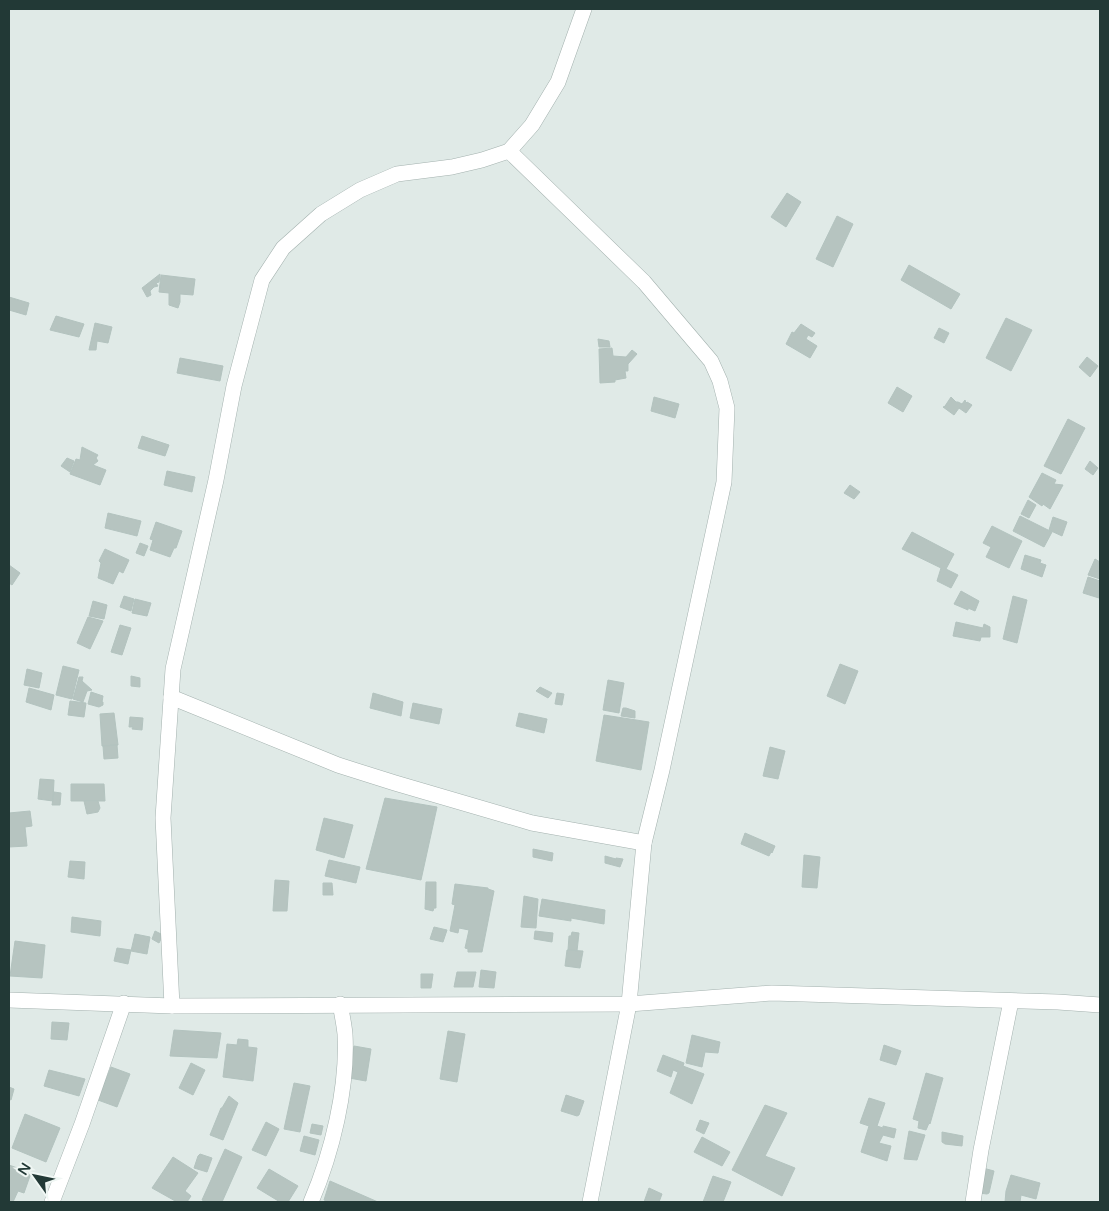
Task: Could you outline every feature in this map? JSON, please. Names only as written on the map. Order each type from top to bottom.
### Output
[{"type":"street","points":[[172,1006],[162,818],[173,669],[216,480],[234,386],[262,280],[283,248],[321,214],[360,190],[398,174],[452,167],[509,151],[532,125],[558,82],[584,9]]},
{"type":"street","points":[[509,151],[644,282],[711,360],[720,381],[727,408],[724,482],[662,770],[644,843],[629,1004],[590,1202]]},
{"type":"street","points":[[170,696],[338,765],[395,783],[532,823],[644,843]]},
{"type":"street","points":[[9,1000],[172,1006],[629,1004],[772,993],[1100,1005]]},
{"type":"street","points":[[973,1202],[981,1150],[1011,1001]]},
{"type":"street","points":[[52,1202],[82,1124],[124,1003]]},
{"type":"street","points":[[311,1202],[332,1145],[344,1072],[345,1035],[340,1004]]},
{"type":"building","points":[[787,193],[801,202],[786,227],[771,217]]},
{"type":"building","points":[[837,216],[853,224],[833,267],[816,259]]},
{"type":"building","points":[[909,265],[960,294],[951,309],[901,280]]},
{"type":"building","points":[[160,274],[159,282],[156,283],[158,286],[150,291],[151,295],[147,297],[142,288]]},
{"type":"building","points":[[161,275],[195,279],[193,295],[180,294],[178,308],[169,305],[169,293],[159,292]]},
{"type":"building","points":[[9,297],[29,303],[26,315],[9,310]]},
{"type":"building","points":[[56,316],[84,324],[79,337],[50,330]]},
{"type":"building","points":[[1006,318],[1032,330],[1011,371],[986,358]]},
{"type":"building","points":[[95,323],[112,327],[108,343],[97,341],[96,350],[89,350]]},
{"type":"building","points":[[801,324],[815,333],[812,337],[808,335],[806,339],[817,346],[810,358],[786,344],[792,332],[794,333]]},
{"type":"building","points":[[939,328],[949,333],[944,343],[934,338]]},
{"type":"building","points":[[598,339],[609,341],[610,347],[599,347]]},
{"type":"building","points":[[612,348],[613,356],[626,357],[632,350],[637,354],[628,364],[628,371],[625,371],[626,378],[615,380],[615,382],[600,383],[599,349]]},
{"type":"building","points":[[1087,357],[1098,366],[1090,377],[1079,367]]},
{"type":"building","points":[[180,358],[223,366],[220,381],[177,373]]},
{"type":"building","points":[[897,387],[912,396],[903,412],[888,403]]},
{"type":"building","points":[[654,397],[679,404],[675,418],[651,411]]},
{"type":"building","points":[[951,397],[956,402],[962,404],[965,400],[966,403],[972,405],[966,413],[959,408],[954,415],[943,407],[946,406]]},
{"type":"building","points":[[1068,419],[1085,428],[1061,474],[1044,466]]},
{"type":"building","points":[[142,436],[169,445],[165,456],[138,448]]},
{"type":"building","points":[[82,447],[98,455],[96,458],[98,461],[93,465],[106,470],[100,485],[70,474],[76,459],[80,460]]},
{"type":"building","points":[[67,458],[74,461],[70,472],[61,466]]},
{"type":"building","points":[[1090,461],[1098,468],[1093,475],[1085,469]]},
{"type":"building","points":[[167,471],[195,477],[192,492],[164,485]]},
{"type":"building","points":[[1042,473],[1056,480],[1054,484],[1063,485],[1050,509],[1029,497]]},
{"type":"building","points":[[850,485],[860,492],[854,499],[844,493]]},
{"type":"building","points":[[1028,500],[1036,505],[1029,518],[1021,514]]},
{"type":"building","points":[[108,513],[141,521],[137,536],[105,528]]},
{"type":"building","points":[[1020,516],[1052,532],[1044,547],[1013,531]]},
{"type":"building","points":[[1053,517],[1067,522],[1062,536],[1049,530]]},
{"type":"building","points":[[156,522],[182,531],[176,548],[174,548],[170,557],[150,550],[153,540],[150,539]]},
{"type":"building","points":[[992,526],[1022,541],[1009,568],[986,557],[991,547],[983,543]]},
{"type":"building","points":[[912,532],[954,554],[946,569],[958,575],[951,588],[937,581],[941,568],[902,549]]},
{"type":"building","points":[[140,543],[148,546],[144,556],[136,553]]},
{"type":"building","points":[[105,549],[129,560],[123,573],[119,571],[113,584],[98,578],[101,563],[99,561]]},
{"type":"building","points":[[1025,555],[1041,560],[1040,563],[1046,565],[1042,577],[1021,569]]},
{"type":"building","points":[[1095,559],[1100,562],[1100,579],[1088,575]]},
{"type":"building","points":[[9,565],[20,573],[12,585],[9,583]]},
{"type":"building","points":[[1088,577],[1100,581],[1099,598],[1083,593]]},
{"type":"building","points":[[961,591],[979,601],[975,611],[954,604]]},
{"type":"building","points":[[124,596],[134,599],[131,611],[120,607]]},
{"type":"building","points":[[1013,596],[1027,600],[1017,643],[1003,639]]},
{"type":"building","points":[[135,599],[151,603],[147,616],[132,613]]},
{"type":"building","points":[[93,601],[107,605],[104,619],[89,616]]},
{"type":"building","points":[[88,617],[103,621],[90,649],[77,643]]},
{"type":"building","points":[[956,622],[983,628],[984,624],[990,627],[990,637],[981,637],[980,641],[953,636]]},
{"type":"building","points":[[120,625],[131,628],[122,655],[111,652]]},
{"type":"building","points":[[840,664],[858,671],[845,704],[827,696]]},
{"type":"building","points":[[63,666],[79,670],[72,699],[56,695]]},
{"type":"building","points":[[27,669],[42,673],[39,688],[24,685]]},
{"type":"building","points":[[131,676],[140,678],[140,687],[131,686]]},
{"type":"building","points":[[79,677],[83,677],[82,681],[92,690],[87,691],[83,702],[73,699]]},
{"type":"building","points":[[608,680],[624,683],[619,713],[603,710]]},
{"type":"building","points":[[540,687],[552,693],[548,698],[536,691]]},
{"type":"building","points":[[29,688],[54,695],[51,710],[26,702]]},
{"type":"building","points":[[91,692],[103,696],[103,705],[99,707],[88,704]]},
{"type":"building","points":[[373,693],[403,702],[401,716],[370,708]]},
{"type":"building","points":[[557,693],[564,694],[562,705],[555,704]]},
{"type":"building","points":[[70,701],[86,703],[84,717],[68,715]]},
{"type":"building","points":[[413,703],[442,709],[439,724],[410,718]]},
{"type":"building","points":[[623,708],[635,711],[635,718],[621,716]]},
{"type":"building","points":[[114,713],[118,745],[102,746],[100,714]]},
{"type":"building","points":[[519,713],[547,719],[544,733],[516,726]]},
{"type":"building","points":[[604,715],[649,722],[641,770],[596,761]]},
{"type":"building","points":[[130,717],[143,718],[142,730],[129,727]]},
{"type":"building","points":[[117,745],[118,758],[104,759],[103,746]]},
{"type":"building","points":[[770,747],[785,751],[778,779],[763,776]]},
{"type":"building","points":[[40,779],[54,780],[53,801],[38,799]]},
{"type":"building","points":[[71,784],[104,784],[105,801],[71,801]]},
{"type":"building","points":[[54,792],[61,793],[60,805],[52,805]]},
{"type":"building","points":[[385,798],[437,807],[421,880],[366,869]]},
{"type":"building","points":[[84,801],[98,801],[100,808],[98,812],[87,814]]},
{"type":"building","points":[[30,811],[32,826],[25,827],[27,846],[9,847],[9,813]]},
{"type":"building","points":[[324,818],[353,825],[344,858],[316,850]]},
{"type":"building","points":[[745,833],[775,846],[772,853],[769,856],[741,844]]},
{"type":"building","points":[[533,849],[553,853],[552,861],[533,857]]},
{"type":"building","points":[[804,855],[820,857],[817,888],[802,887]]},
{"type":"building","points":[[605,856],[623,859],[620,867],[605,863]]},
{"type":"building","points":[[329,860],[360,867],[356,883],[325,876]]},
{"type":"building","points":[[70,861],[85,862],[84,879],[68,877]]},
{"type":"building","points":[[275,880],[289,881],[287,911],[273,911]]},
{"type":"building","points":[[426,882],[436,882],[436,908],[433,911],[425,909]]},
{"type":"building","points":[[323,883],[332,883],[333,895],[323,895]]},
{"type":"building","points":[[455,884],[488,888],[494,891],[482,952],[468,952],[468,949],[465,948],[469,930],[459,928],[458,933],[450,931],[455,905],[452,904]]},
{"type":"building","points":[[524,896],[538,899],[536,928],[521,927]]},
{"type":"building","points":[[542,899],[605,910],[604,924],[571,918],[571,921],[539,916]]},
{"type":"building","points":[[72,917],[101,921],[100,936],[71,932]]},
{"type":"building","points":[[434,927],[447,930],[443,942],[430,939]]},
{"type":"building","points":[[155,931],[163,935],[159,943],[152,939]]},
{"type":"building","points":[[535,931],[553,933],[552,942],[534,939]]},
{"type":"building","points":[[572,932],[579,933],[577,951],[568,950],[569,936],[571,936]]},
{"type":"building","points":[[135,934],[150,937],[147,954],[131,951]]},
{"type":"building","points":[[15,941],[45,945],[42,978],[10,976]]},
{"type":"building","points":[[117,948],[131,950],[128,964],[114,961]]},
{"type":"building","points":[[567,950],[583,951],[580,968],[565,966]]},
{"type":"building","points":[[481,970],[496,972],[494,988],[479,987]]},
{"type":"building","points":[[457,972],[476,972],[473,987],[454,987]]},
{"type":"building","points":[[421,974],[433,974],[431,988],[421,988]]},
{"type":"building","points":[[52,1022],[69,1023],[67,1040],[51,1039]]},
{"type":"building","points":[[174,1030],[221,1033],[217,1058],[170,1056]]},
{"type":"building","points":[[448,1031],[465,1034],[457,1082],[440,1079]]},
{"type":"building","points":[[692,1035],[720,1042],[718,1053],[705,1052],[702,1067],[686,1063]]},
{"type":"building","points":[[238,1039],[248,1040],[248,1047],[257,1048],[253,1081],[223,1077],[227,1044],[237,1045]]},
{"type":"building","points":[[884,1045],[901,1051],[896,1065],[880,1060]]},
{"type":"building","points":[[354,1046],[371,1049],[366,1081],[349,1078]]},
{"type":"building","points":[[663,1055],[684,1063],[683,1066],[704,1074],[692,1104],[670,1093],[678,1072],[673,1070],[671,1077],[657,1071]]},
{"type":"building","points":[[191,1063],[205,1070],[193,1095],[179,1088]]},
{"type":"building","points":[[111,1067],[130,1074],[117,1107],[98,1100]]},
{"type":"building","points":[[49,1070],[85,1079],[79,1096],[44,1086]]},
{"type":"building","points":[[926,1073],[943,1078],[930,1124],[926,1130],[918,1128],[919,1121],[913,1119]]},
{"type":"building","points":[[294,1083],[310,1086],[300,1132],[284,1129]]},
{"type":"building","points":[[9,1087],[14,1089],[11,1100],[9,1099]]},
{"type":"building","points":[[566,1095],[584,1101],[579,1115],[561,1111]]},
{"type":"building","points":[[229,1096],[238,1103],[223,1140],[210,1135],[221,1108]]},
{"type":"building","points":[[869,1098],[885,1103],[877,1126],[896,1129],[894,1138],[883,1135],[879,1143],[891,1146],[887,1161],[861,1152],[869,1126],[860,1123]]},
{"type":"building","points":[[765,1105],[787,1113],[765,1156],[795,1168],[782,1196],[732,1170]]},
{"type":"building","points":[[25,1114],[60,1128],[46,1162],[12,1148]]},
{"type":"building","points":[[700,1120],[709,1123],[704,1134],[696,1130]]},
{"type":"building","points":[[266,1122],[279,1129],[266,1156],[252,1150]]},
{"type":"building","points":[[312,1124],[323,1126],[321,1135],[310,1133]]},
{"type":"building","points":[[909,1131],[925,1135],[917,1160],[904,1159]]},
{"type":"building","points":[[942,1132],[963,1136],[962,1146],[942,1142]]},
{"type":"building","points":[[304,1136],[319,1140],[315,1155],[300,1151]]},
{"type":"building","points":[[702,1137],[730,1152],[722,1166],[694,1152]]},
{"type":"building","points":[[225,1149],[242,1157],[222,1202],[207,1202],[202,1200]]},
{"type":"building","points":[[200,1154],[212,1158],[207,1172],[194,1168]]},
{"type":"building","points":[[173,1157],[198,1173],[185,1191],[191,1196],[187,1202],[177,1202],[152,1188]]},
{"type":"building","points":[[9,1165],[31,1173],[24,1193],[18,1191],[13,1202],[9,1202]]},
{"type":"building","points":[[983,1168],[994,1171],[989,1193],[987,1194],[979,1193]]},
{"type":"building","points":[[269,1169],[298,1186],[288,1202],[280,1202],[257,1188]]},
{"type":"building","points":[[1011,1175],[1040,1183],[1036,1199],[1021,1195],[1020,1202],[1005,1202]]},
{"type":"building","points":[[713,1176],[731,1182],[723,1202],[703,1202]]},
{"type":"building","points":[[330,1181],[378,1202],[329,1202],[324,1200]]},
{"type":"building","points":[[649,1188],[662,1194],[659,1202],[644,1202]]}]
